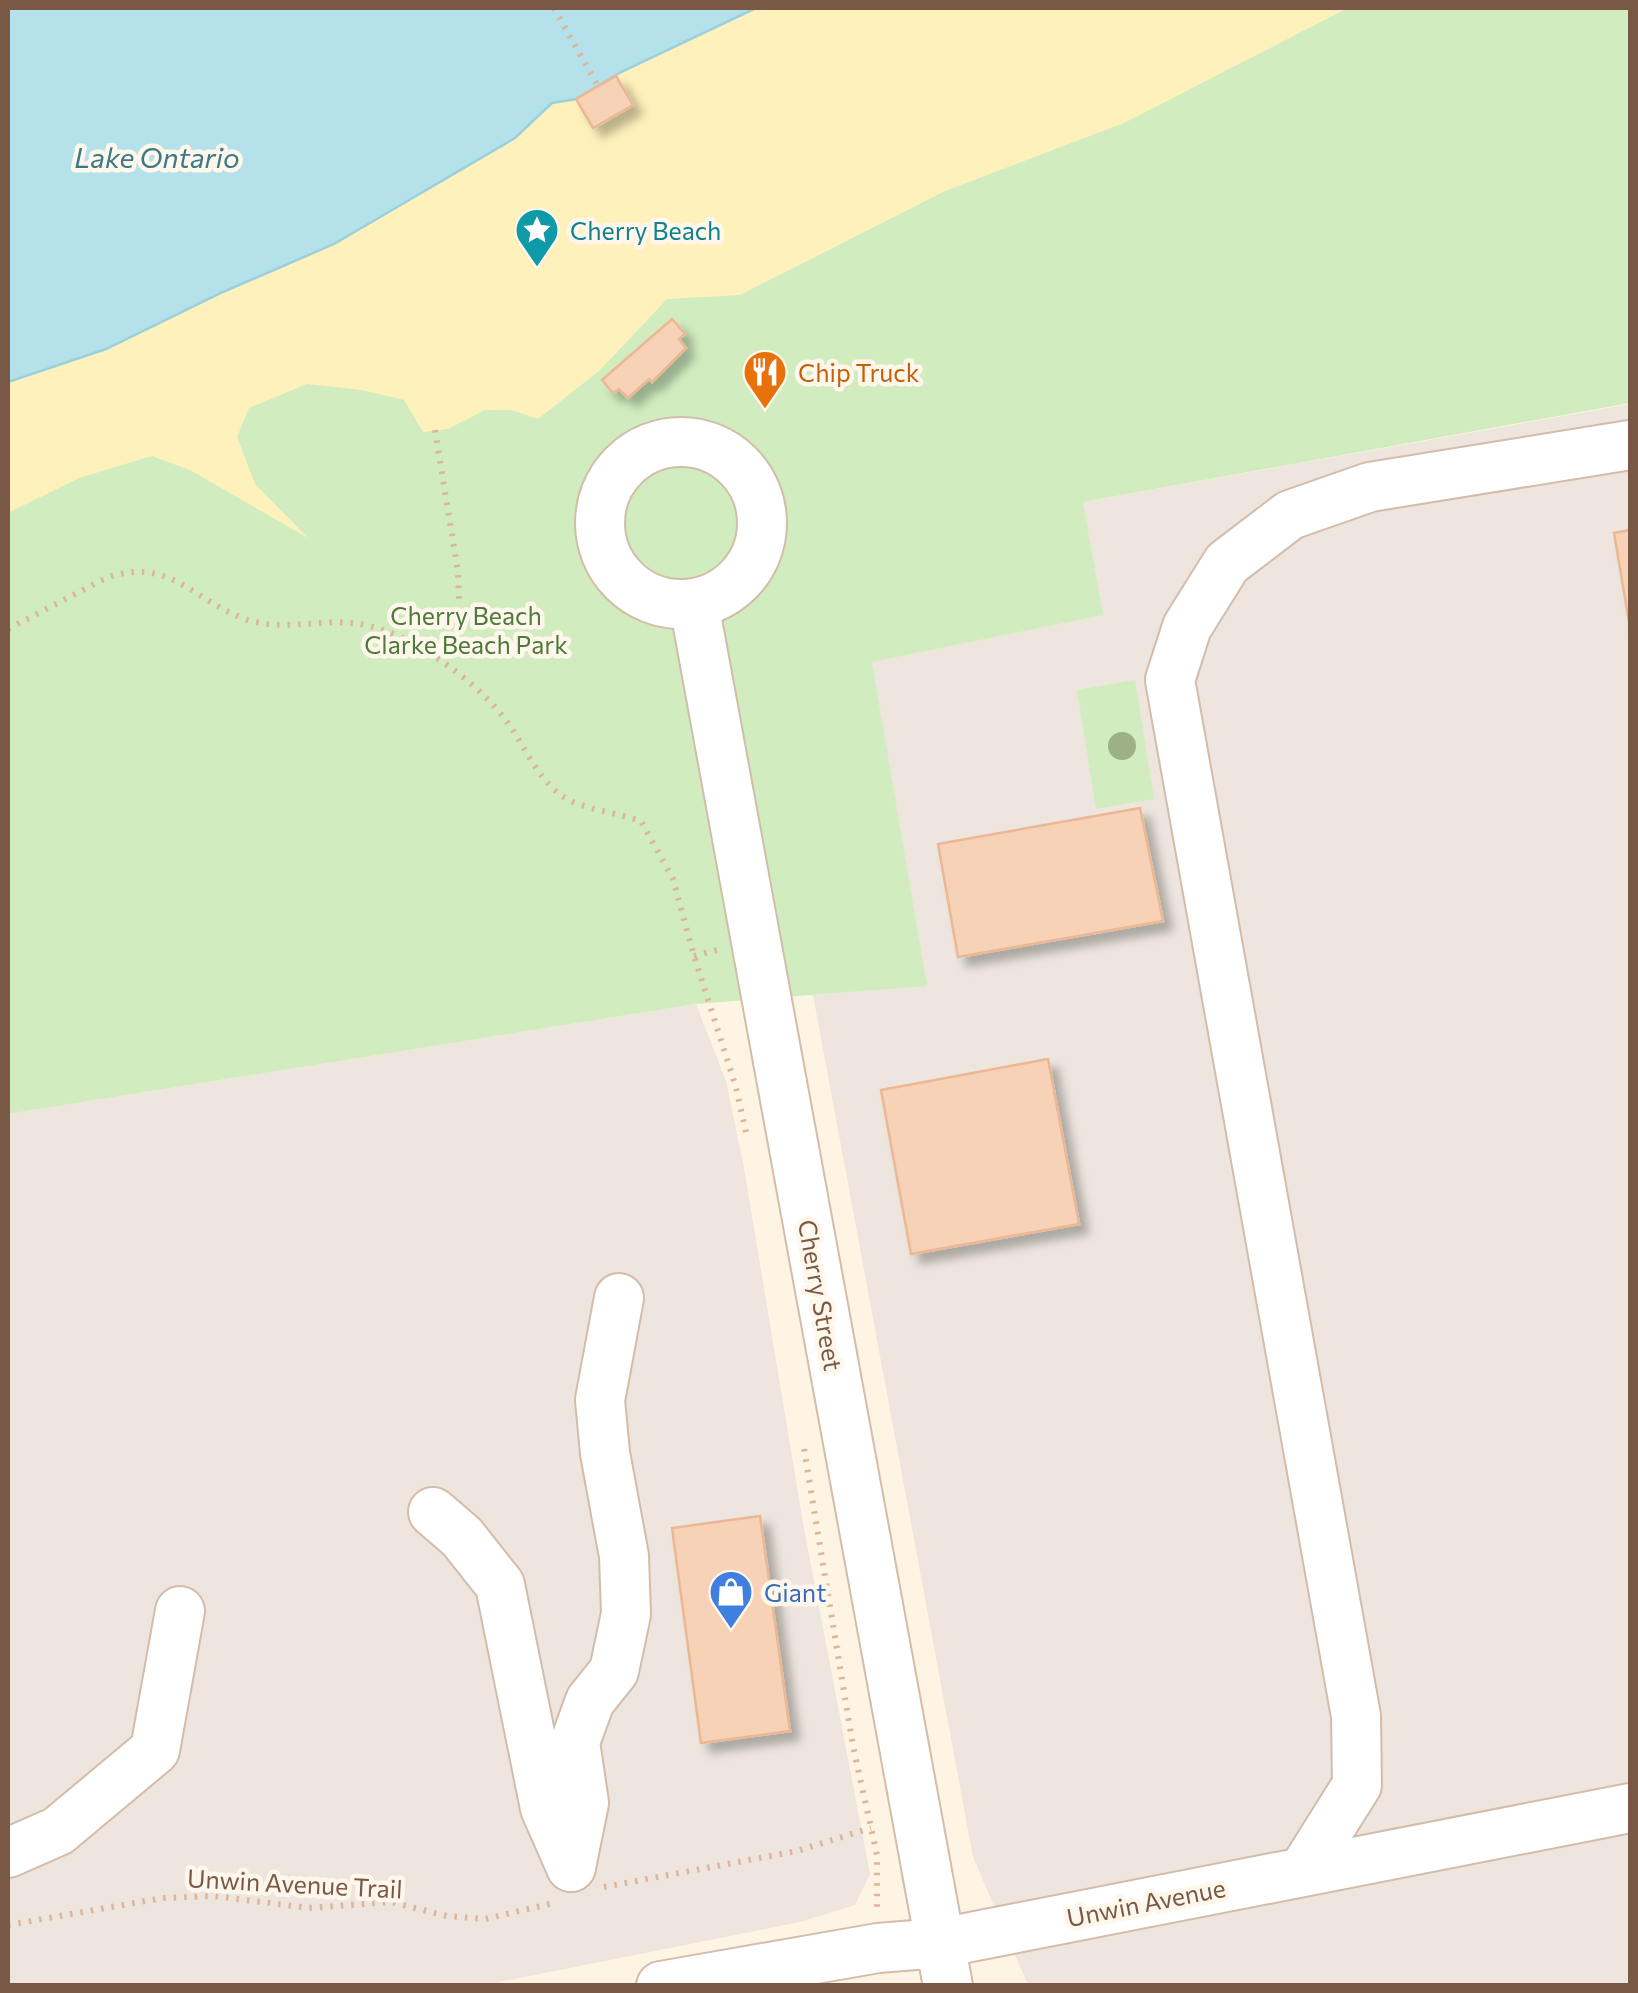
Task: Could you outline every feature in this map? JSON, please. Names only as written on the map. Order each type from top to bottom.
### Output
[{"type":"street","points":[[1303,1871],[1356,1785],[1356,1716],[1170,680],[1188,626],[1227,563],[1290,516],[1370,487],[1630,445]]},
{"type":"street","name":"Cherry Street","points":[[694,604],[944,1964]]},
{"type":"street","points":[[434,1512],[462,1537],[500,1585],[546,1808],[571,1867],[584,1803],[575,1742],[590,1701],[614,1671],[626,1614],[624,1556],[600,1400],[619,1298]]},
{"type":"street","points":[[8,1853],[58,1831],[155,1750],[180,1611]]},
{"type":"street","name":"Unwin Avenue","points":[[661,1986],[878,1948],[944,1964],[1303,1871],[1630,1808]]},
{"type":"path","points":[[554,8],[598,86]]},
{"type":"path","points":[[435,430],[458,572],[459,602]]},
{"type":"path","points":[[8,629],[106,578],[122,572],[155,571],[254,622],[358,623],[403,638],[451,669],[508,723],[542,775],[563,798],[641,821],[673,879],[735,1084],[747,1139]]},
{"type":"path","points":[[802,1441],[854,1746],[877,1855],[877,1886]]},
{"type":"path","points":[[588,1892],[616,1883],[797,1851],[871,1828]]},
{"type":"path","name":"Unwin Avenue Trail","points":[[8,1925],[164,1898],[214,1896],[308,1908],[391,1902],[447,1916],[485,1919],[560,1900]]},
{"type":"shaded area","points":[[1630,404],[1630,1985],[1028,1985],[973,1857],[813,995],[926,985],[871,662],[1102,615],[1083,502]]},
{"type":"shaded area","points":[[696,1004],[726,1081],[744,1168],[803,1523],[870,1874],[855,1905],[800,1922],[484,1985],[8,1986],[8,1114]]},
{"type":"green space","name":"Cherry Beach Clarke Beach Park","points":[[756,8],[1630,8],[1630,403],[1083,502],[1103,615],[872,662],[927,986],[696,1004],[8,1114],[8,382],[106,349],[334,244],[515,139],[552,103],[576,99],[621,72]]},
{"type":"green space","points":[[1135,680],[1154,799],[1096,809],[1077,690]]},
{"type":"sand","name":"Cherry Beach","points":[[756,8],[1373,8],[1344,10],[1124,123],[945,191],[740,295],[667,299],[599,371],[538,419],[511,410],[485,410],[448,429],[423,432],[404,400],[362,390],[307,384],[249,408],[237,437],[255,484],[308,538],[190,470],[152,456],[79,478],[8,513],[8,382],[106,349],[334,244],[515,139],[552,103],[576,99],[621,72]]},
{"type":"water","name":"Lake Ontario","points":[[8,8],[756,8],[621,72],[576,99],[552,103],[515,138],[334,244],[106,349],[8,382]]},
{"type":"building","points":[[616,76],[633,105],[593,128],[576,99]]},
{"type":"building","points":[[672,319],[685,334],[679,339],[686,348],[652,382],[649,379],[628,398],[619,389],[613,393],[602,380]]},
{"type":"building","points":[[1630,530],[1630,628],[1614,533]]},
{"type":"building","points":[[1140,808],[1163,921],[958,957],[938,844]]},
{"type":"building","points":[[1048,1059],[1079,1224],[911,1254],[881,1090]]},
{"type":"building","name":"Giant","points":[[760,1516],[790,1731],[701,1743],[672,1528]]},
{"type":"place","name":"Cherry Beach","points":[[537,268]]},
{"type":"place","name":"Chip Truck","points":[[765,410]]},
{"type":"place","name":"Giant","points":[[731,1630]]}]
